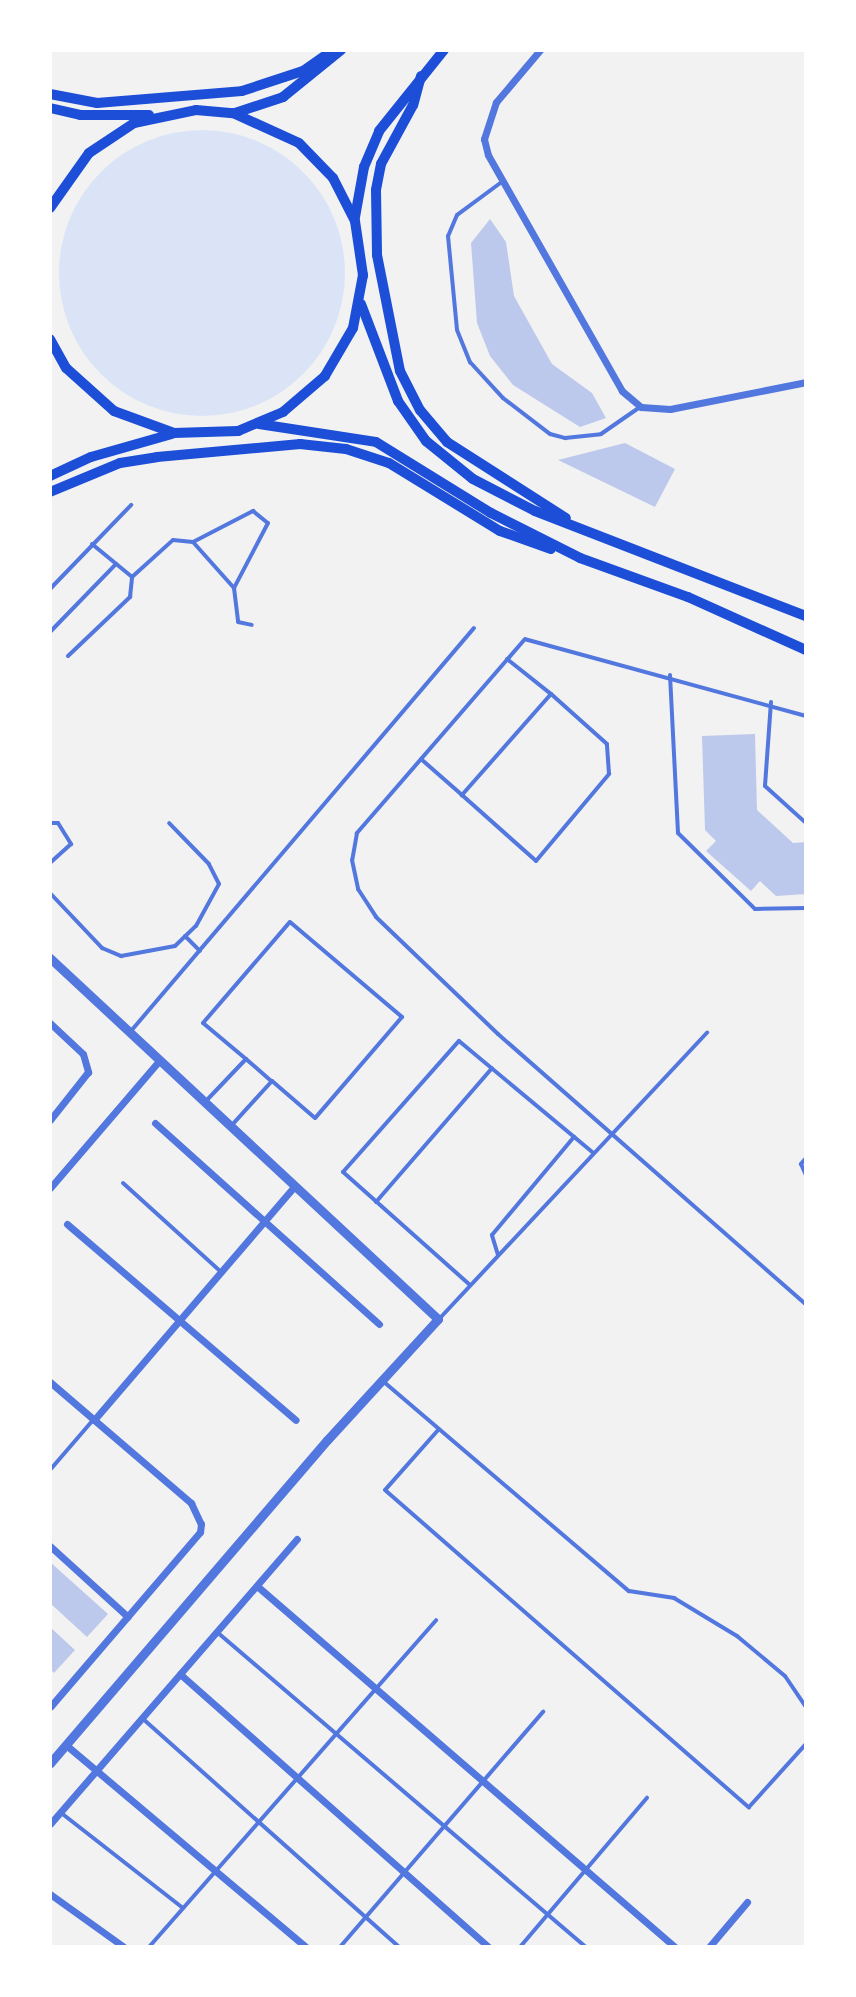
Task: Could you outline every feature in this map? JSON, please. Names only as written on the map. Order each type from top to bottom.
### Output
[{"type":"main road","points":[[50,94],[97,103],[242,91],[303,71],[333,50]]},
{"type":"main road","points":[[233,113],[283,97],[341,50]]},
{"type":"main road","points":[[355,221],[370,149],[421,76],[444,50]]},
{"type":"main road","points":[[421,76],[413,105],[381,164],[376,190],[377,255],[400,371],[420,410],[447,442],[494,477],[599,537]]},
{"type":"main road","points":[[50,108],[80,115],[159,115],[196,110],[233,113],[299,143],[333,178],[355,221],[361,247],[360,302],[353,328],[325,376],[294,404],[258,424],[217,434],[174,433],[143,425],[96,398],[66,368],[50,339]]},
{"type":"main road","points":[[50,208],[89,153],[134,123],[159,115]]},
{"type":"main road","points":[[360,302],[398,401],[426,441],[473,479],[599,537],[806,616]]},
{"type":"main road","points":[[258,424],[376,442],[491,513],[580,558]]},
{"type":"main road","points":[[50,476],[91,457],[174,433]]},
{"type":"main road","points":[[50,492],[120,463],[157,457],[300,444],[346,449],[420,478],[500,531],[688,597],[806,650]]},
{"type":"street","points":[[540,50],[496,102],[485,125],[488,155],[622,391],[641,407],[670,409],[806,382]]},
{"type":"street","points":[[50,958],[438,1319],[50,1763]]},
{"type":"street","points":[[50,1023],[83,1054],[85,1079],[50,1120]]},
{"type":"street","points":[[50,1188],[159,1061]]},
{"type":"street","points":[[155,1123],[379,1324]]},
{"type":"street","points":[[94,1420],[294,1187]]},
{"type":"street","points":[[67,1224],[296,1420]]},
{"type":"street","points":[[50,1382],[198,1513],[200,1532],[50,1707]]},
{"type":"street","points":[[50,1824],[297,1539]]},
{"type":"street","points":[[50,1546],[128,1617]]},
{"type":"street","points":[[257,1586],[675,1947]]},
{"type":"street","points":[[180,1674],[489,1947]]},
{"type":"street","points":[[66,1745],[306,1947]]},
{"type":"street","points":[[50,1894],[124,1947]]},
{"type":"street","points":[[709,1947],[747,1902]]},
{"type":"lane","points":[[503,181],[457,215],[448,236],[457,330],[470,362],[503,398],[550,434],[565,438],[601,434],[641,407]]},
{"type":"lane","points":[[50,589],[131,505]]},
{"type":"lane","points":[[68,656],[130,597],[132,577],[173,540],[193,542],[253,511],[268,523],[234,588],[238,622],[252,625]]},
{"type":"lane","points":[[193,542],[234,588]]},
{"type":"lane","points":[[92,544],[132,577]]},
{"type":"lane","points":[[50,632],[116,564]]},
{"type":"lane","points":[[129,1033],[474,628]]},
{"type":"lane","points":[[806,716],[771,702],[525,639],[357,833],[352,860],[358,889],[376,917],[610,1132],[806,1305]]},
{"type":"lane","points":[[421,759],[536,861],[609,774],[607,744],[507,659]]},
{"type":"lane","points":[[670,675],[678,833],[755,909],[806,908]]},
{"type":"lane","points":[[462,795],[551,694]]},
{"type":"lane","points":[[771,702],[765,786],[806,823]]},
{"type":"lane","points":[[50,823],[58,823],[71,844],[50,863]]},
{"type":"lane","points":[[50,893],[84,934],[121,956],[155,953],[185,936],[219,884],[209,864],[169,823]]},
{"type":"lane","points":[[290,922],[402,1017],[315,1118],[246,1059],[203,1023],[290,922]]},
{"type":"lane","points":[[185,936],[201,952]]},
{"type":"lane","points":[[438,1319],[610,1132],[707,1033]]},
{"type":"lane","points":[[470,1285],[343,1172],[459,1041],[592,1152]]},
{"type":"lane","points":[[205,1102],[246,1059]]},
{"type":"lane","points":[[376,1202],[492,1068]]},
{"type":"lane","points":[[230,1127],[272,1081]]},
{"type":"lane","points":[[498,1255],[492,1235],[574,1137]]},
{"type":"lane","points":[[806,1158],[801,1164],[806,1175]]},
{"type":"lane","points":[[123,1183],[221,1272]]},
{"type":"lane","points":[[382,1380],[629,1591],[674,1598],[737,1636],[785,1676],[806,1707]]},
{"type":"lane","points":[[50,1470],[94,1420]]},
{"type":"lane","points":[[439,1429],[385,1490],[749,1807],[806,1744]]},
{"type":"lane","points":[[149,1947],[436,1620]]},
{"type":"lane","points":[[217,1632],[586,1947]]},
{"type":"lane","points":[[340,1947],[543,1712]]},
{"type":"lane","points":[[142,1718],[399,1947]]},
{"type":"lane","points":[[520,1947],[647,1798]]},
{"type":"lane","points":[[60,1812],[183,1908]]},
{"type":"shaded area","points":[[202,130],[230,133],[257,141],[293,162],[313,182],[339,231],[345,273],[342,301],[334,328],[313,364],[293,384],[244,410],[202,416],[174,413],[147,405],[111,384],[91,364],[65,315],[59,273],[62,245],[70,218],[91,182],[111,162],[160,136]]},
{"type":"building","points":[[490,219],[506,242],[514,296],[552,364],[592,393],[606,418],[580,427],[513,385],[490,356],[477,323],[471,243]]},
{"type":"building","points":[[625,443],[675,469],[655,507],[558,460]]},
{"type":"building","points":[[755,734],[757,810],[793,843],[806,842],[806,894],[776,896],[760,881],[751,891],[706,851],[716,841],[705,830],[702,736]]},
{"type":"building","points":[[50,1562],[108,1614],[87,1637],[50,1603]]},
{"type":"building","points":[[50,1627],[75,1650],[54,1673],[50,1669]]}]
